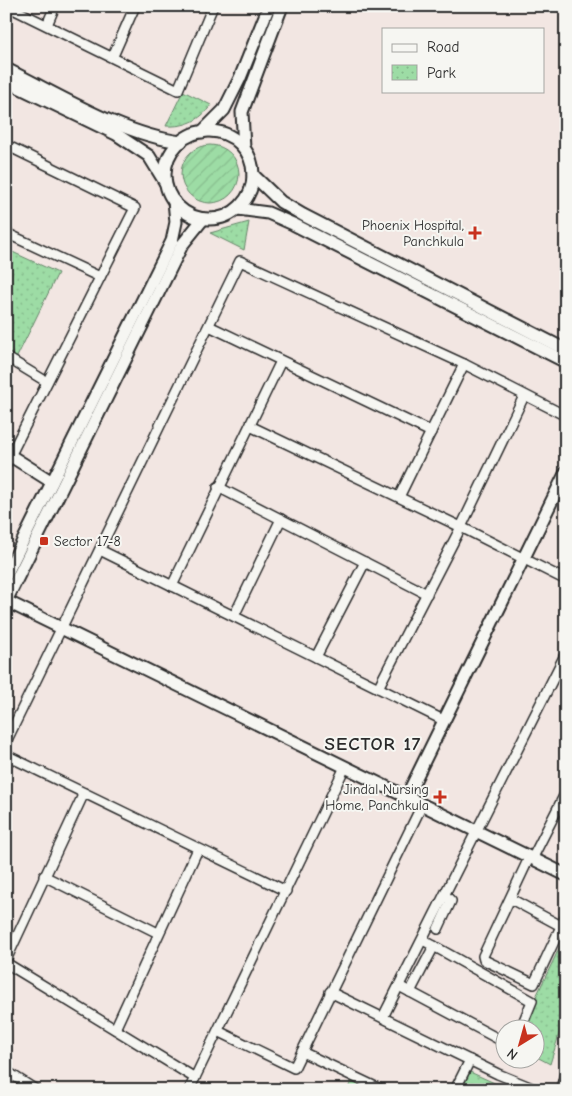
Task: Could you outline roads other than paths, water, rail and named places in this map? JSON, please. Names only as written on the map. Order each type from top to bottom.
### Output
[{"type":"street","points":[[7,6],[113,56],[178,90],[213,6]]},
{"type":"street","points":[[47,25],[55,6]]},
{"type":"street","points":[[113,56],[136,6]]},
{"type":"street","points":[[166,184],[167,164],[172,152],[180,142],[202,132],[224,110],[240,78],[269,6]]},
{"type":"street","points":[[244,148],[242,112],[282,6]]},
{"type":"street","points":[[6,69],[121,125],[156,139],[180,142]]},
{"type":"street","points":[[6,82],[116,134],[149,156],[174,201],[176,222],[172,241],[6,575]]},
{"type":"street","points":[[174,201],[186,212],[204,219],[220,218],[238,209],[249,193],[253,175],[250,159],[244,148],[229,136],[215,132],[202,132]]},
{"type":"street","points":[[6,145],[134,208],[8,458],[52,482]]},
{"type":"street","points":[[253,175],[274,196],[303,215],[566,350]]},
{"type":"street","points":[[238,209],[268,213],[293,224],[566,362]]},
{"type":"street","points":[[204,219],[182,245],[6,601],[566,875]]},
{"type":"street","points":[[6,233],[100,277]]},
{"type":"street","points":[[6,742],[240,261],[464,364],[566,416]]},
{"type":"street","points":[[209,326],[431,432]]},
{"type":"street","points":[[6,357],[47,382]]},
{"type":"street","points":[[172,586],[218,487],[281,361]]},
{"type":"street","points":[[399,497],[464,364]]},
{"type":"street","points":[[378,688],[461,527],[524,396]]},
{"type":"street","points":[[250,426],[523,557],[566,580]]},
{"type":"street","points":[[406,798],[566,472]]},
{"type":"street","points":[[218,487],[427,594]]},
{"type":"street","points":[[234,616],[281,519]]},
{"type":"street","points":[[100,550],[443,720]]},
{"type":"street","points":[[316,657],[365,562]]},
{"type":"street","points":[[383,1017],[564,657]]},
{"type":"street","points":[[6,755],[286,891]]},
{"type":"street","points":[[189,1090],[345,768]]},
{"type":"street","points":[[566,792],[483,956],[484,960],[534,984],[566,916]]},
{"type":"street","points":[[84,793],[44,876],[6,962],[195,1078]]},
{"type":"street","points":[[218,1031],[294,1068],[422,805]]},
{"type":"street","points":[[115,1029],[198,849]]},
{"type":"street","points":[[44,876],[158,933]]},
{"type":"street","points":[[438,928],[451,901],[445,895]]},
{"type":"street","points":[[511,899],[561,926]]},
{"type":"street","points":[[423,940],[532,1001],[524,1018]]},
{"type":"street","points":[[410,992],[434,946]]},
{"type":"street","points":[[399,986],[494,1037]]},
{"type":"street","points":[[330,992],[470,1060],[537,1090]]},
{"type":"street","points":[[302,1052],[382,1090]]},
{"type":"street","points":[[455,1090],[470,1060]]},
{"type":"street","points":[[6,1071],[36,1090]]},
{"type":"street","points":[[562,1090],[566,1076]]},
{"type":"place","name":"Phoenix Hospital, Panchkula","points":[[475,233]]},
{"type":"place","name":"Sector 17-8","points":[[44,541]]},
{"type":"place","name":"Jindal Nursing Home, Panchkula","points":[[440,797]]},
{"type":"district","name":"SECTOR 17","points":[[373,744]]}]
